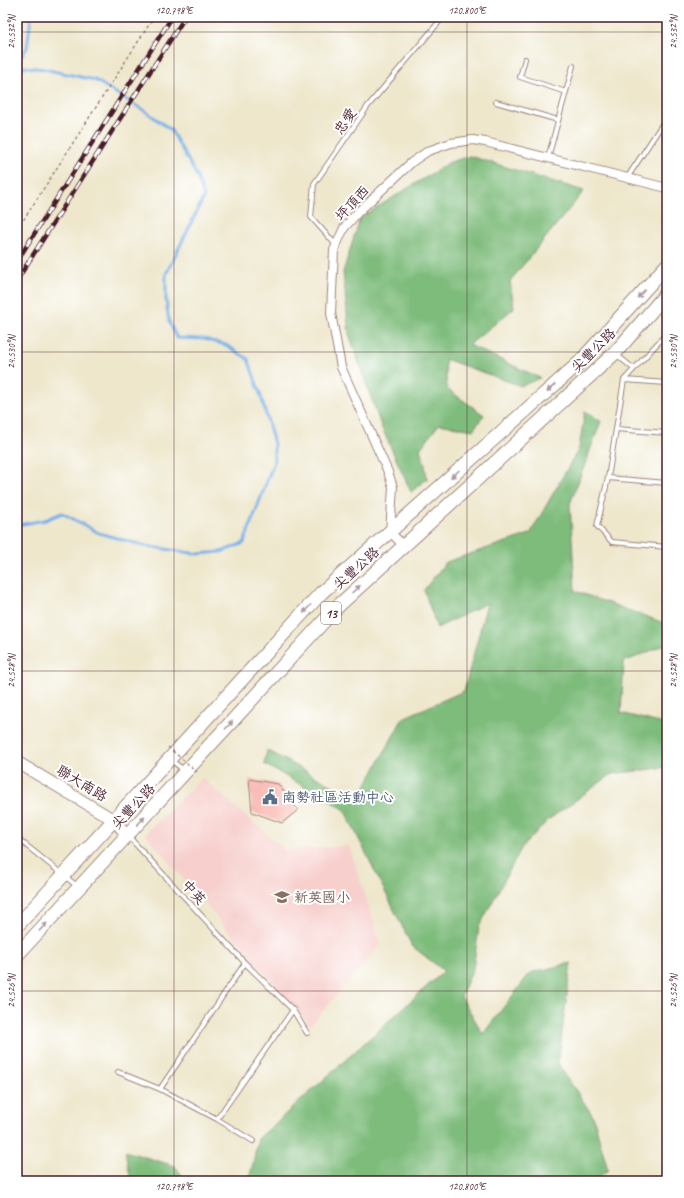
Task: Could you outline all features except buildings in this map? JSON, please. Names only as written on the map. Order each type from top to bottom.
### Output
[{"type":"main road","name":"尖豐公路","points":[[17,926],[114,820],[169,753],[321,594],[579,363],[667,265]]},
{"type":"main road","name":"尖豐公路","points":[[17,955],[127,835],[191,772],[336,608],[615,353],[667,293]]},
{"type":"street","name":"坪頂西","points":[[390,532],[392,487],[388,472],[341,367],[331,313],[334,250],[344,228],[358,212],[412,162],[428,151],[451,143],[473,140],[667,188]]},
{"type":"street","points":[[390,532],[404,546]]},
{"type":"street","name":"聯大南路","points":[[17,762],[114,820],[127,835]]},
{"type":"lane","name":"忠愛","points":[[336,245],[311,217],[314,184],[368,106],[439,22],[439,17]]},
{"type":"lane","points":[[660,17],[667,22]]},
{"type":"lane","points":[[525,58],[520,77],[566,92]]},
{"type":"lane","points":[[548,158],[573,66]]},
{"type":"lane","points":[[496,102],[558,120]]},
{"type":"lane","points":[[627,178],[665,120]]},
{"type":"lane","points":[[667,333],[624,380],[608,478],[597,526],[612,542],[667,547]]},
{"type":"lane","points":[[615,353],[634,369]]},
{"type":"lane","points":[[624,380],[667,384]]},
{"type":"lane","points":[[616,429],[667,433]]},
{"type":"lane","points":[[608,478],[667,483]]},
{"type":"lane","points":[[169,753],[191,772]]},
{"type":"lane","name":"中英","points":[[127,835],[245,963],[293,1010],[307,1033]]},
{"type":"lane","points":[[17,838],[79,888]]},
{"type":"lane","points":[[160,1089],[245,963]]},
{"type":"lane","points":[[217,1119],[293,1010]]},
{"type":"lane","points":[[118,1072],[160,1089],[217,1119],[253,1141]]},
{"type":"path","points":[[17,230],[154,17]]},
{"type":"path","points":[[169,753],[191,772]]},
{"type":"shaded area","name":"新英國小","points":[[202,778],[285,850],[349,846],[381,944],[310,1026],[145,834]]},
{"type":"green space","points":[[470,156],[584,191],[510,281],[514,308],[469,345],[540,378],[521,386],[445,359],[447,389],[484,415],[473,430],[439,424],[420,449],[425,465],[427,479],[411,492],[381,426],[349,334],[343,272],[360,218],[450,162]]},
{"type":"green space","points":[[585,411],[601,421],[570,504],[575,591],[667,624],[667,644],[624,662],[621,713],[667,725],[667,767],[612,774],[548,820],[522,847],[479,927],[473,969],[461,996],[483,1034],[530,973],[571,963],[558,1064],[593,1116],[608,1170],[593,1181],[249,1181],[258,1139],[444,971],[412,946],[344,809],[264,764],[267,750],[358,800],[403,718],[464,691],[487,603],[437,628],[424,590],[446,562],[530,534],[579,448]]},
{"type":"green space","points":[[125,1151],[175,1166],[186,1181],[131,1181]]},
{"type":"waterway","points":[[17,63],[27,48],[31,17]]},
{"type":"waterway","points":[[17,66],[44,69],[95,80],[148,113],[171,130],[197,176],[204,197],[166,274],[166,300],[169,322],[177,338],[204,339],[226,345],[248,359],[261,396],[274,444],[274,462],[244,543],[221,552],[198,554],[145,546],[99,533],[62,513],[45,520],[17,525]]},
{"type":"railway","points":[[17,261],[172,17]]},
{"type":"railway","points":[[17,280],[185,17]]},
{"type":"place","name":"南勢社區活動中心","points":[[270,797]]},
{"type":"place","name":"新英國小","points":[[282,897]]}]
